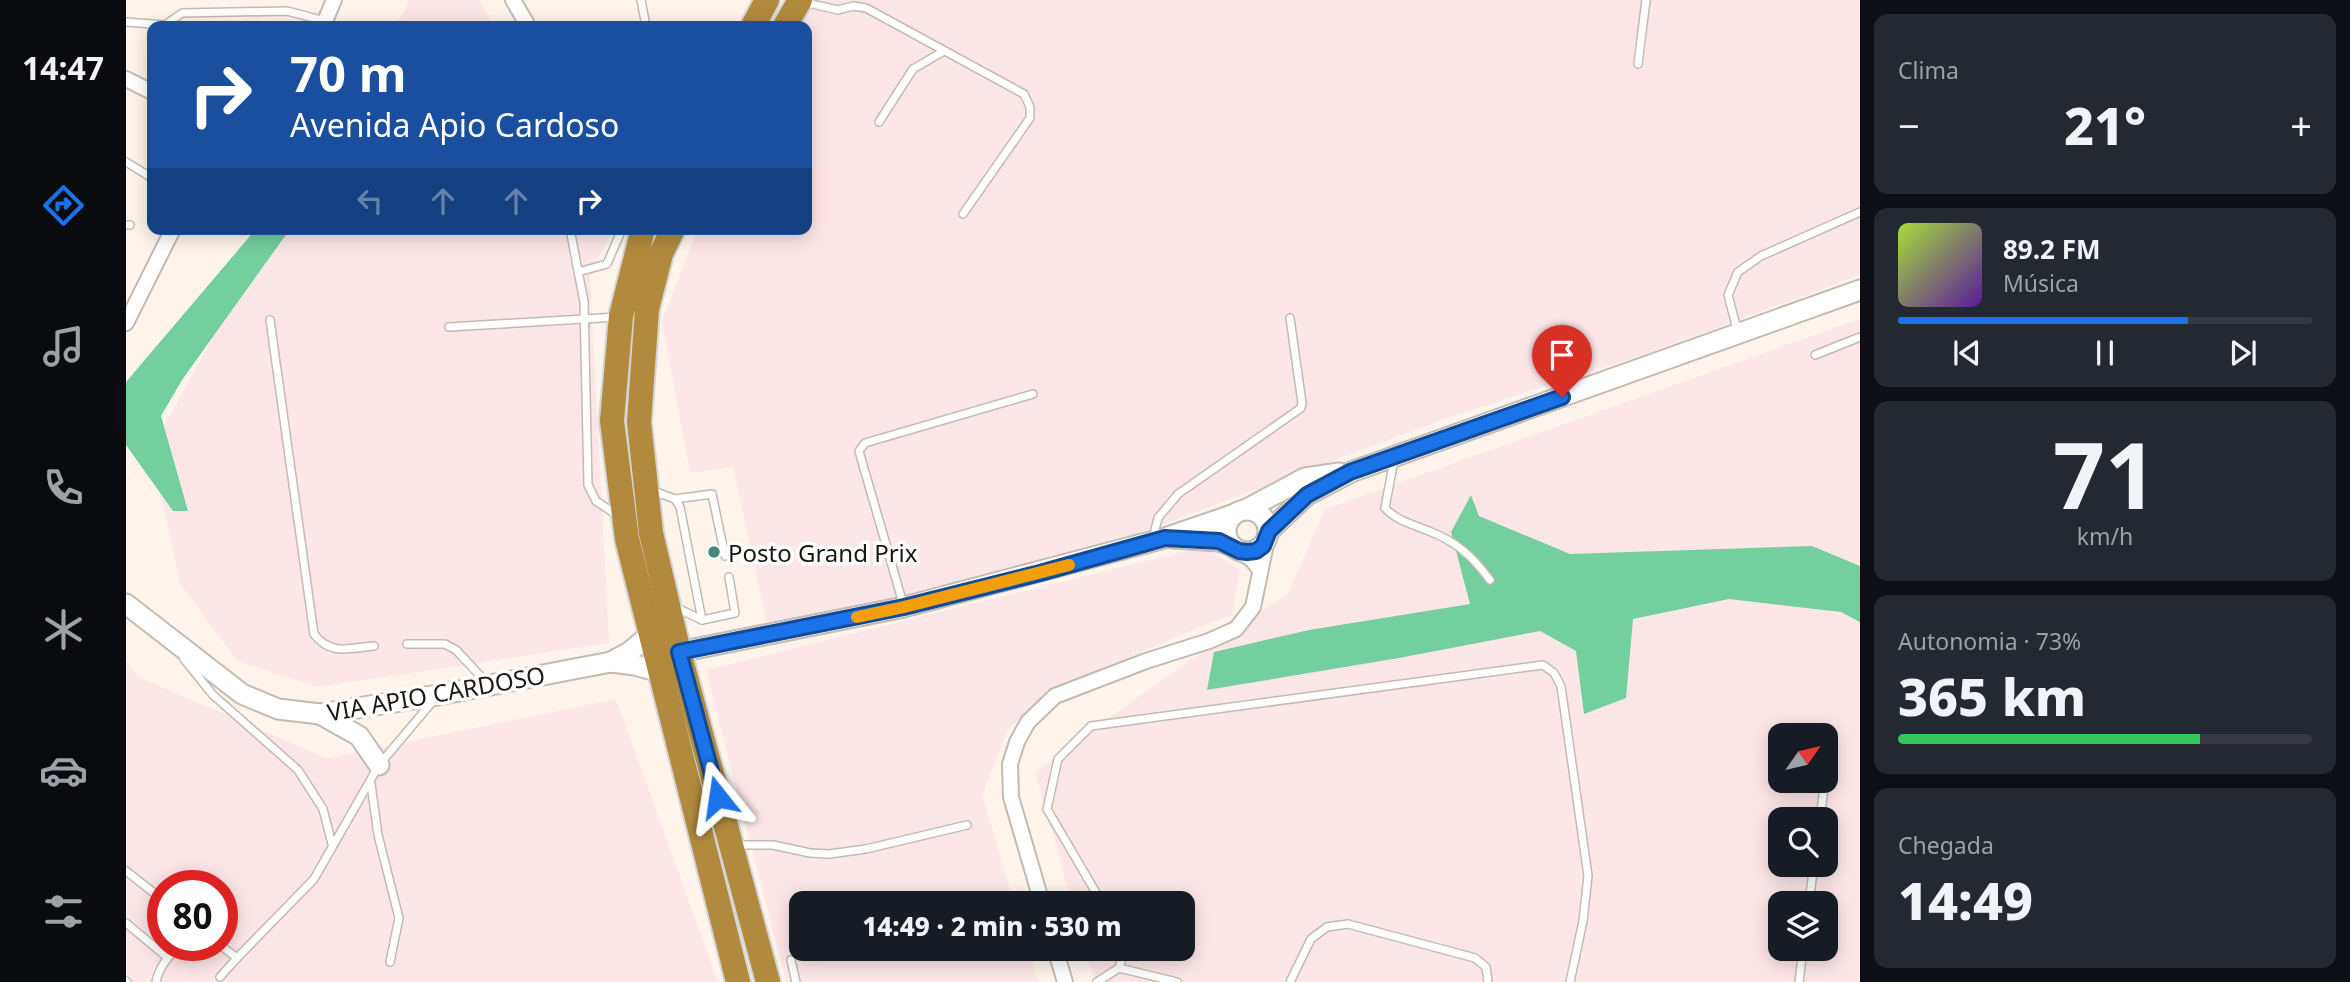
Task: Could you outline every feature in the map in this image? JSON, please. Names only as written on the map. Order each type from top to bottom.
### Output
[{"type":"highway","points":[[788,21],[799,1]]},
{"type":"highway","points":[[641,235],[621,316],[612,421],[627,539],[738,982]]},
{"type":"highway","points":[[670,235],[661,254],[647,309],[639,422],[652,533],[679,652],[768,982]]},
{"type":"street","points":[[325,21],[334,0]]},
{"type":"street","points":[[519,2],[526,21]]},
{"type":"street","points":[[126,79],[147,90]]},
{"type":"street","points":[[126,323],[170,235]]},
{"type":"street","points":[[1158,540],[1219,541],[1247,552],[1256,551],[1307,495],[1350,472],[1860,290]]},
{"type":"street","points":[[679,652],[904,607],[1158,540],[1240,512],[1305,478],[1350,472]]},
{"type":"street","points":[[1039,891],[1012,797],[1010,764],[1017,742],[1028,722],[1055,696],[1146,661],[1209,641],[1236,628],[1253,607],[1268,535],[1263,515],[1240,512]]},
{"type":"street","points":[[1240,512],[1226,530],[1236,548],[1252,560],[1259,570]]},
{"type":"street","name":"VIA APIO CARDOSO","points":[[126,604],[242,694],[278,709],[320,714],[611,662],[651,635]]},
{"type":"street","name":"VIA APIO CARDOSO","points":[[611,662],[660,672]]},
{"type":"street","points":[[320,714],[359,736],[375,774]]},
{"type":"street","points":[[1059,961],[1065,982]]},
{"type":"lane","points":[[641,0],[645,21]]},
{"type":"lane","points":[[1638,64],[1646,0]]},
{"type":"lane","points":[[799,1],[838,10],[852,3],[866,8],[1024,94],[1030,107],[1030,118],[963,214]]},
{"type":"lane","points":[[170,21],[181,13],[288,11],[316,21]]},
{"type":"lane","points":[[126,22],[147,24]]},
{"type":"lane","points":[[879,122],[913,69],[944,51]]},
{"type":"lane","points":[[126,162],[147,175]]},
{"type":"lane","points":[[1738,334],[1728,295],[1738,272],[1761,256],[1860,212]]},
{"type":"lane","points":[[571,235],[584,317],[588,485],[596,500],[625,521]]},
{"type":"lane","points":[[578,272],[607,264],[619,235]]},
{"type":"lane","points":[[449,327],[621,316]]},
{"type":"lane","points":[[1158,540],[1158,518],[1178,494],[1301,408],[1290,318]]},
{"type":"lane","points":[[270,320],[314,634],[323,645],[332,649],[374,646]]},
{"type":"lane","points":[[1815,355],[1860,337]]},
{"type":"lane","points":[[904,607],[859,451],[865,443],[1033,394]]},
{"type":"lane","points":[[1394,456],[1385,508],[1395,518],[1432,532],[1465,550],[1490,579]]},
{"type":"lane","points":[[647,488],[675,499],[712,494],[726,555]]},
{"type":"lane","points":[[675,499],[680,508],[702,621]]},
{"type":"lane","points":[[668,604],[702,621],[735,613],[729,577]]},
{"type":"lane","points":[[162,631],[213,695],[298,770],[323,809],[332,844]]},
{"type":"lane","points":[[407,644],[445,644],[456,650],[489,685]]},
{"type":"lane","points":[[1095,891],[1047,809],[1058,759],[1091,726],[1544,665],[1554,673],[1561,686],[1588,876],[1583,921],[1570,982]]},
{"type":"lane","points":[[238,957],[314,879],[375,774],[438,695]]},
{"type":"lane","points":[[375,774],[378,835],[399,918],[390,962]]},
{"type":"lane","points":[[731,845],[773,845],[829,855],[967,825]]},
{"type":"lane","points":[[126,871],[147,887]]},
{"type":"lane","points":[[126,923],[147,940]]},
{"type":"lane","points":[[1290,982],[1311,939],[1327,927],[1349,924],[1475,958],[1486,967],[1488,982]]},
{"type":"lane","points":[[156,982],[165,961]]},
{"type":"lane","points":[[220,977],[234,961]]},
{"type":"lane","points":[[791,961],[796,982]]},
{"type":"lane","points":[[1097,982],[1119,968],[1121,961]]},
{"type":"lane","points":[[1799,982],[1801,961]]},
{"type":"lane","points":[[1119,968],[1177,982]]},
{"type":"shaded area","points":[[410,0],[478,0],[492,21],[399,21]]},
{"type":"shaded area","points":[[815,0],[1860,0],[1860,275],[1648,353],[1453,416],[1091,551],[920,595],[767,625],[733,467],[690,473],[662,321],[696,235],[812,235],[812,21],[801,21]]},
{"type":"shaded area","points":[[270,235],[610,235],[590,275],[609,643],[318,687],[237,661],[180,583],[151,450]]},
{"type":"shaded area","points":[[1860,319],[1860,982],[1095,982],[1089,961],[1195,961],[1195,891],[1069,891],[1035,772],[1174,671],[1288,594],[1325,509]]},
{"type":"shaded area","points":[[1203,547],[1240,569],[1232,614],[1064,684],[1009,728],[982,794],[1010,891],[789,891],[789,961],[1032,961],[1038,982],[786,982],[706,670]]},
{"type":"shaded area","points":[[126,661],[140,678],[327,758],[616,699],[718,982],[126,982]]},
{"type":"green space","points":[[251,235],[286,235],[182,380],[161,416],[188,511],[173,511],[126,445],[126,382]]},
{"type":"green space","points":[[1471,495],[1479,516],[1570,554],[1812,546],[1860,566],[1860,622],[1841,612],[1729,599],[1633,619],[1626,698],[1584,714],[1576,651],[1540,631],[1207,690],[1214,652],[1309,630],[1470,604],[1451,532]]},
{"type":"slow traffic","points":[[857,617],[1069,565]]},
{"type":"place","name":"Posto Grand Prix","points":[[714,552]]},
{"type":"route","points":[[718,797],[679,652],[904,607],[1165,538],[1219,541],[1239,551],[1256,551],[1263,546],[1269,531],[1307,495],[1350,472],[1562,397]]}]
